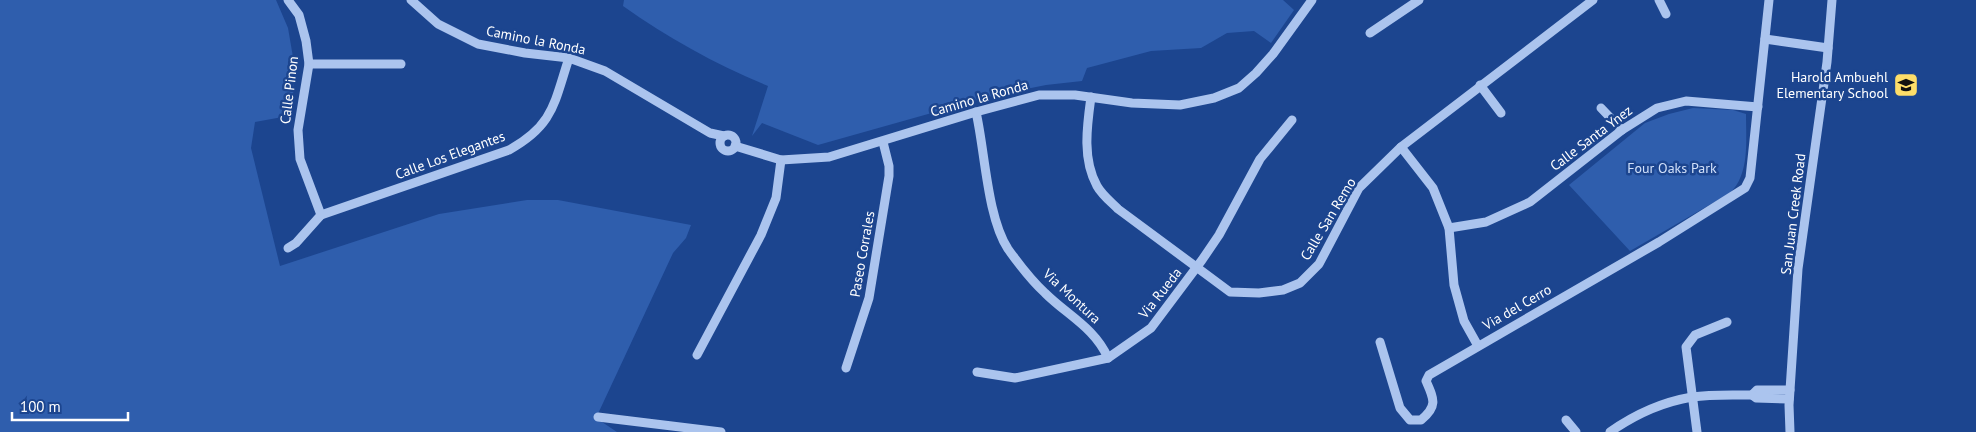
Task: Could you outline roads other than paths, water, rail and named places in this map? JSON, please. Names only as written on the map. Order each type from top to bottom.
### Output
[{"type":"street","name":"Calle Pinon","points":[[288,0],[299,15],[306,41],[309,64],[299,122],[300,159],[321,215]]},
{"type":"street","name":"Camino la Ronda","points":[[411,0],[438,24],[478,44],[525,53],[569,58],[604,71],[710,133],[712,137],[723,140],[734,137],[736,146],[781,160],[829,157],[976,112],[1040,95],[1091,97],[1132,103],[1180,105],[1214,98],[1239,88],[1256,73],[1273,54],[1312,0]]},
{"type":"street","points":[[1370,33],[1419,0]]},
{"type":"street","name":"Calle San Remo","points":[[1091,97],[1087,140],[1088,164],[1098,186],[1118,209],[1230,292],[1259,294],[1283,290],[1300,283],[1319,264],[1359,188],[1401,147],[1593,0]]},
{"type":"street","points":[[1659,0],[1666,14]]},
{"type":"street","points":[[1758,107],[1769,0]]},
{"type":"street","name":"San Juan Creek Road","points":[[1790,432],[1790,395],[1798,269],[1828,48],[1832,0]]},
{"type":"street","points":[[1765,39],[1828,48]]},
{"type":"street","name":"Calle Los Elegantes","points":[[321,215],[509,150],[523,142],[541,126],[555,105],[569,58]]},
{"type":"street","points":[[309,64],[401,64]]},
{"type":"street","points":[[1480,85],[1502,113]]},
{"type":"street","name":"Calle Santa Ynez","points":[[1449,228],[1486,222],[1530,202],[1622,130],[1656,108],[1686,102],[1758,107]]},
{"type":"street","name":"Via del Cerro","points":[[1380,342],[1400,408],[1410,420],[1421,420],[1429,414],[1433,406],[1433,397],[1426,381],[1429,375],[1659,242],[1746,188],[1750,178],[1758,107]]},
{"type":"street","points":[[1601,108],[1622,130]]},
{"type":"street","name":"Via Montura","points":[[976,112],[994,215],[1008,248],[1044,293],[1089,329],[1104,347],[1108,358]]},
{"type":"street","name":"Via Rueda","points":[[977,372],[1015,378],[1108,358],[1151,328],[1219,235],[1260,158],[1292,120]]},
{"type":"street","name":"Paseo Corrales","points":[[846,368],[866,310],[871,287],[889,176],[889,166],[883,142]]},
{"type":"street","points":[[1401,147],[1433,188],[1449,228],[1454,285],[1464,321],[1478,346]]},
{"type":"street","points":[[697,355],[761,235],[776,198],[781,160]]},
{"type":"street","points":[[288,248],[296,243],[321,215]]},
{"type":"street","points":[[1697,432],[1686,347],[1695,335],[1727,322]]},
{"type":"street","points":[[1610,432],[1644,412],[1673,401],[1693,397],[1752,395],[1757,390],[1790,395]]},
{"type":"street","points":[[598,417],[721,432]]},
{"type":"street","points":[[1566,420],[1576,432]]},
{"type":"place","name":"Harold Ambuehl Elementary School","points":[[1906,85]]},
{"type":"park label","name":"Four Oaks Park","points":[[1672,168]]}]
